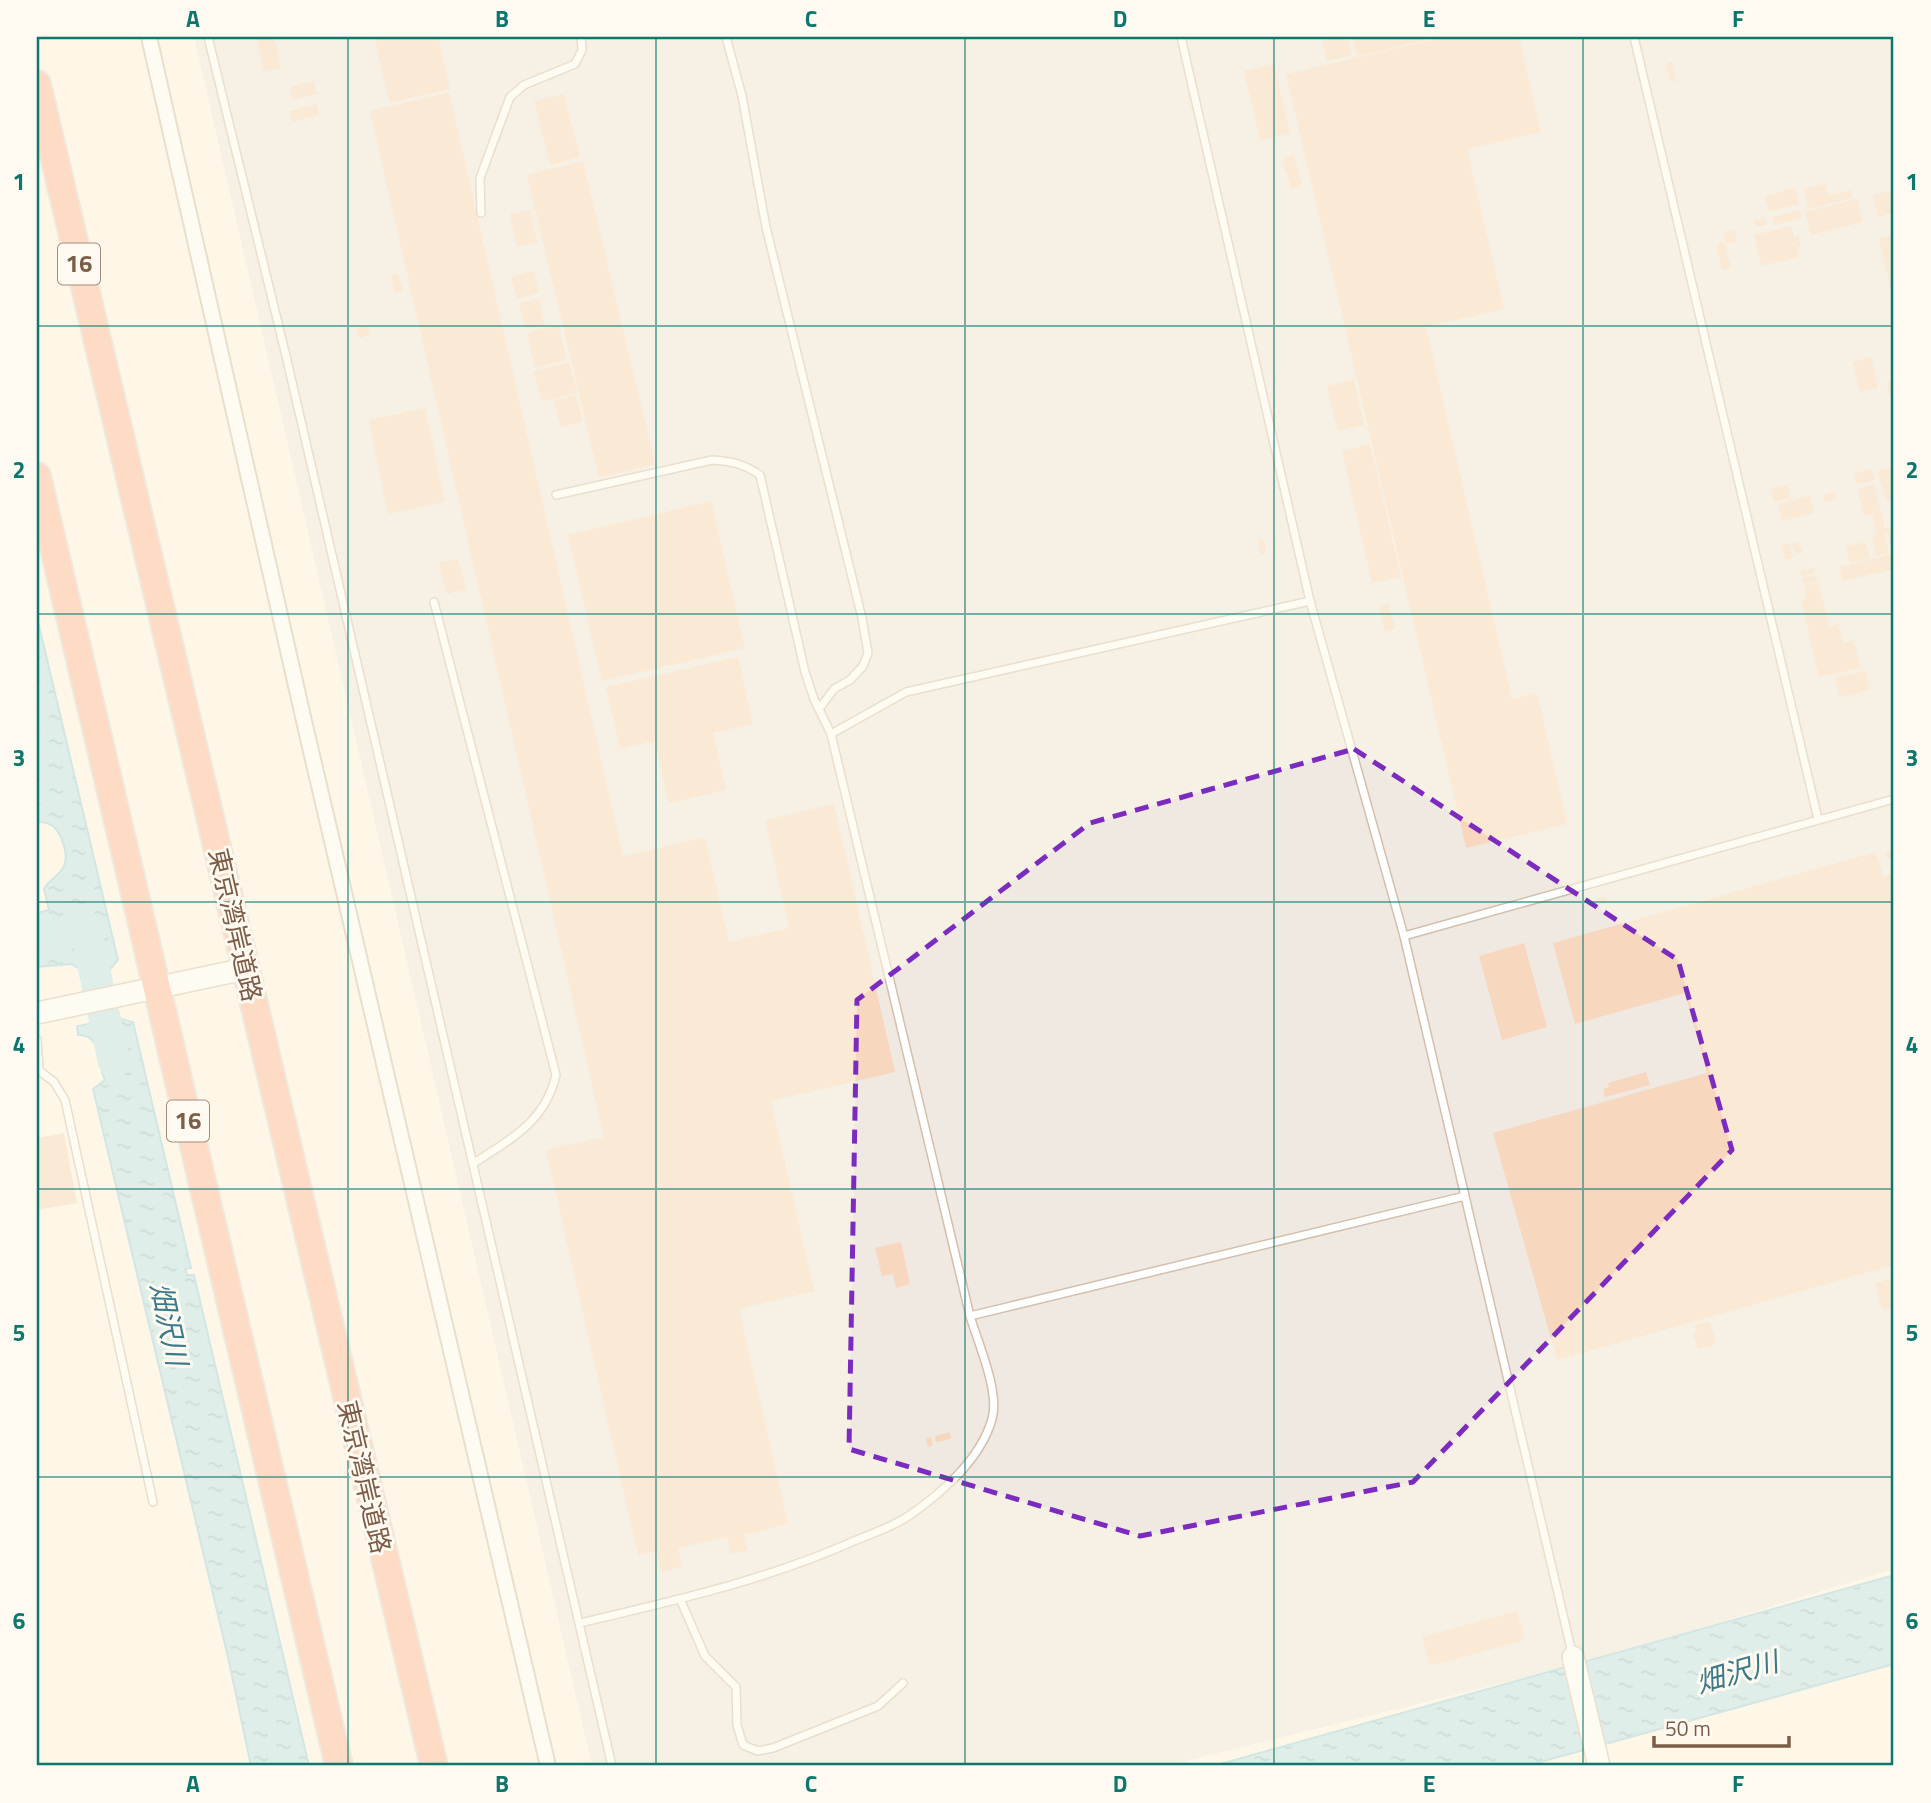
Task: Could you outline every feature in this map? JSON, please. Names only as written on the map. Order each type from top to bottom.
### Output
[{"type":"highway","name":"東京湾岸道路","points":[[37,84],[434,1766]]},
{"type":"highway","name":"16","points":[[37,476],[148,989],[339,1766]]},
{"type":"street","points":[[149,37],[307,734],[548,1766]]},
{"type":"street","points":[[37,1013],[245,969]]},
{"type":"street","points":[[1573,1657],[1599,1766]]},
{"type":"lane","points":[[208,37],[286,356],[612,1766]]},
{"type":"lane","points":[[481,213],[480,178],[510,97],[524,85],[575,64],[582,50],[581,37]]},
{"type":"lane","points":[[726,37],[742,96],[766,227],[862,618],[868,653],[863,666],[850,680],[834,689],[819,709]]},
{"type":"lane","points":[[1181,37],[1310,601],[1404,936],[1573,1657]]},
{"type":"lane","points":[[1634,37],[1818,819]]},
{"type":"lane","points":[[556,495],[712,460],[733,461],[760,475],[805,672],[831,734],[970,1316],[994,1395],[993,1417],[982,1443],[966,1467],[906,1518],[824,1555],[717,1590],[580,1623]]},
{"type":"lane","points":[[831,734],[906,692],[1310,601]]},
{"type":"lane","points":[[434,602],[556,1076],[553,1090],[533,1122],[474,1163]]},
{"type":"lane","points":[[1404,936],[1894,799]]},
{"type":"lane","points":[[37,1039],[38,1070],[54,1082],[65,1100],[153,1502]]},
{"type":"lane","points":[[970,1316],[1465,1196]]},
{"type":"lane","points":[[680,1599],[705,1656],[736,1687],[737,1726],[743,1745],[758,1751],[773,1748],[878,1706],[903,1683]]},
{"type":"highlighted area","points":[[1354,749],[1678,960],[1732,1150],[1413,1482],[1140,1536],[849,1449],[857,1000],[1090,823]]},
{"type":"shaded area","points":[[194,37],[1894,37],[1894,1569],[1604,1658],[1166,1766],[592,1766]]},
{"type":"water","points":[[37,617],[118,960],[107,973],[84,978],[82,971],[72,964],[37,967],[37,913],[49,910],[44,889],[61,871],[66,858],[62,840],[53,826],[37,821]]},
{"type":"water","points":[[118,1017],[133,1022],[191,1268],[185,1269],[187,1275],[194,1275],[309,1766],[251,1766],[228,1657],[93,1089],[105,1080],[92,1039],[78,1035],[77,1026]]},
{"type":"water","points":[[1894,1575],[1894,1664],[1526,1766],[1213,1766]]},
{"type":"pier","points":[[118,1013],[136,1022],[118,1017],[73,1026],[76,1023]]},
{"type":"building","points":[[275,37],[281,68],[264,71],[257,39]]},
{"type":"building","points":[[374,37],[438,37],[450,89],[390,103]]},
{"type":"building","points":[[1334,37],[1348,40],[1352,55],[1327,61],[1322,40]]},
{"type":"building","points":[[1352,37],[1435,37],[1435,38],[1357,56]]},
{"type":"building","points":[[1445,37],[1519,37],[1541,132],[1467,149],[1504,309],[1426,327],[1512,699],[1537,693],[1567,824],[1466,848],[1286,74]]},
{"type":"building","points":[[1672,62],[1676,81],[1670,82],[1666,63]]},
{"type":"building","points":[[1274,64],[1290,133],[1260,140],[1244,71]]},
{"type":"building","points":[[313,81],[317,94],[293,100],[290,87]]},
{"type":"building","points":[[449,92],[623,856],[705,837],[729,942],[789,928],[765,820],[834,804],[895,1072],[771,1101],[814,1291],[739,1309],[788,1524],[744,1535],[748,1550],[731,1554],[727,1537],[678,1548],[682,1567],[661,1572],[656,1551],[638,1555],[546,1150],[604,1137],[370,111]]},
{"type":"building","points":[[564,94],[580,157],[550,165],[534,101]]},
{"type":"building","points":[[317,104],[319,115],[292,122],[289,111]]},
{"type":"building","points":[[1294,155],[1302,186],[1291,189],[1282,158]]},
{"type":"building","points":[[583,161],[655,464],[599,478],[527,175]]},
{"type":"building","points":[[1825,184],[1828,196],[1851,190],[1853,198],[1808,209],[1803,189]]},
{"type":"building","points":[[1795,188],[1799,204],[1769,211],[1765,196]]},
{"type":"building","points":[[1894,190],[1894,218],[1892,213],[1878,217],[1873,195]]},
{"type":"building","points":[[1857,199],[1863,222],[1811,235],[1805,212]]},
{"type":"building","points":[[530,210],[537,242],[517,247],[510,214]]},
{"type":"building","points":[[1800,210],[1802,218],[1774,225],[1772,217]]},
{"type":"building","points":[[1765,217],[1767,225],[1755,227],[1754,220]]},
{"type":"building","points":[[1792,226],[1794,237],[1799,236],[1799,257],[1761,266],[1754,235]]},
{"type":"building","points":[[1734,230],[1737,241],[1726,243],[1723,233]]},
{"type":"building","points":[[1894,235],[1894,299],[1893,299],[1879,239]]},
{"type":"building","points":[[1724,242],[1731,268],[1722,270],[1716,244]]},
{"type":"building","points":[[533,271],[539,293],[517,299],[511,277]]},
{"type":"building","points":[[398,273],[403,291],[395,293],[391,275]]},
{"type":"building","points":[[539,299],[544,325],[525,329],[519,303]]},
{"type":"building","points":[[368,325],[370,335],[359,338],[356,328]]},
{"type":"building","points":[[558,325],[567,360],[535,368],[527,333]]},
{"type":"building","points":[[1871,357],[1878,388],[1860,392],[1853,362]]},
{"type":"building","points":[[569,362],[577,393],[542,402],[533,371]]},
{"type":"building","points":[[1354,380],[1364,425],[1338,431],[1327,386]]},
{"type":"building","points":[[1894,381],[1894,394],[1889,395],[1887,383]]},
{"type":"building","points":[[576,395],[583,422],[561,427],[554,401]]},
{"type":"building","points":[[425,408],[445,502],[388,514],[369,420]]},
{"type":"building","points":[[1370,444],[1401,577],[1372,583],[1342,451]]},
{"type":"building","points":[[1894,467],[1894,499],[1886,501],[1878,471]]},
{"type":"building","points":[[1872,469],[1875,480],[1857,484],[1854,473]]},
{"type":"building","points":[[1874,483],[1885,528],[1892,526],[1894,538],[1892,552],[1887,531],[1884,532],[1889,553],[1876,556],[1872,536],[1877,535],[1872,514],[1864,516],[1858,490]]},
{"type":"building","points":[[1787,485],[1790,498],[1774,502],[1771,489]]},
{"type":"building","points":[[1835,492],[1836,499],[1825,502],[1823,495]]},
{"type":"building","points":[[1810,496],[1814,513],[1782,521],[1778,504]]},
{"type":"building","points":[[711,501],[745,648],[602,681],[568,535]]},
{"type":"building","points":[[1264,539],[1266,553],[1260,554],[1258,540]]},
{"type":"building","points":[[1799,542],[1802,553],[1795,554],[1792,544]]},
{"type":"building","points":[[1866,542],[1870,558],[1850,563],[1846,546]]},
{"type":"building","points":[[1789,543],[1793,558],[1786,560],[1782,545]]},
{"type":"building","points":[[1893,554],[1894,569],[1843,581],[1840,567]]},
{"type":"building","points":[[458,558],[466,589],[447,594],[439,563]]},
{"type":"building","points":[[1814,567],[1815,573],[1801,576],[1800,571]]},
{"type":"building","points":[[1815,575],[1817,581],[1803,584],[1802,578]]},
{"type":"building","points":[[1818,582],[1830,627],[1838,624],[1843,643],[1854,640],[1860,668],[1819,677],[1801,600],[1807,598],[1804,586]]},
{"type":"building","points":[[1389,604],[1395,629],[1385,632],[1379,606]]},
{"type":"building","points":[[738,657],[753,724],[713,733],[726,790],[669,803],[654,741],[620,749],[606,687]]},
{"type":"building","points":[[1865,671],[1870,690],[1839,697],[1835,678]]},
{"type":"building","points":[[1894,850],[1894,857],[1887,859],[1886,852]]},
{"type":"building","points":[[1876,852],[1883,876],[1894,873],[1894,1265],[1557,1360],[1493,1133],[1707,1073],[1685,993],[1575,1024],[1553,943]]},
{"type":"building","points":[[1605,896],[1607,903],[1598,905],[1596,899]]},
{"type":"building","points":[[1524,943],[1547,1027],[1502,1040],[1479,956]]},
{"type":"building","points":[[1646,1072],[1650,1085],[1605,1097],[1603,1089],[1609,1087],[1608,1083]]},
{"type":"building","points":[[64,1133],[77,1203],[37,1210],[37,1138]]},
{"type":"building","points":[[901,1242],[910,1284],[896,1288],[893,1274],[882,1276],[875,1248]]},
{"type":"building","points":[[1894,1278],[1894,1307],[1882,1310],[1875,1283]]},
{"type":"building","points":[[1710,1321],[1716,1344],[1698,1349],[1693,1334],[1697,1333],[1695,1325]]},
{"type":"building","points":[[950,1432],[951,1439],[936,1442],[935,1436]]},
{"type":"building","points":[[931,1437],[933,1445],[928,1447],[926,1438]]},
{"type":"building","points":[[1517,1611],[1525,1640],[1430,1666],[1422,1637]]},
{"type":"waterway","name":"畑沢川","points":[[37,935],[86,931],[114,1062]]}]
